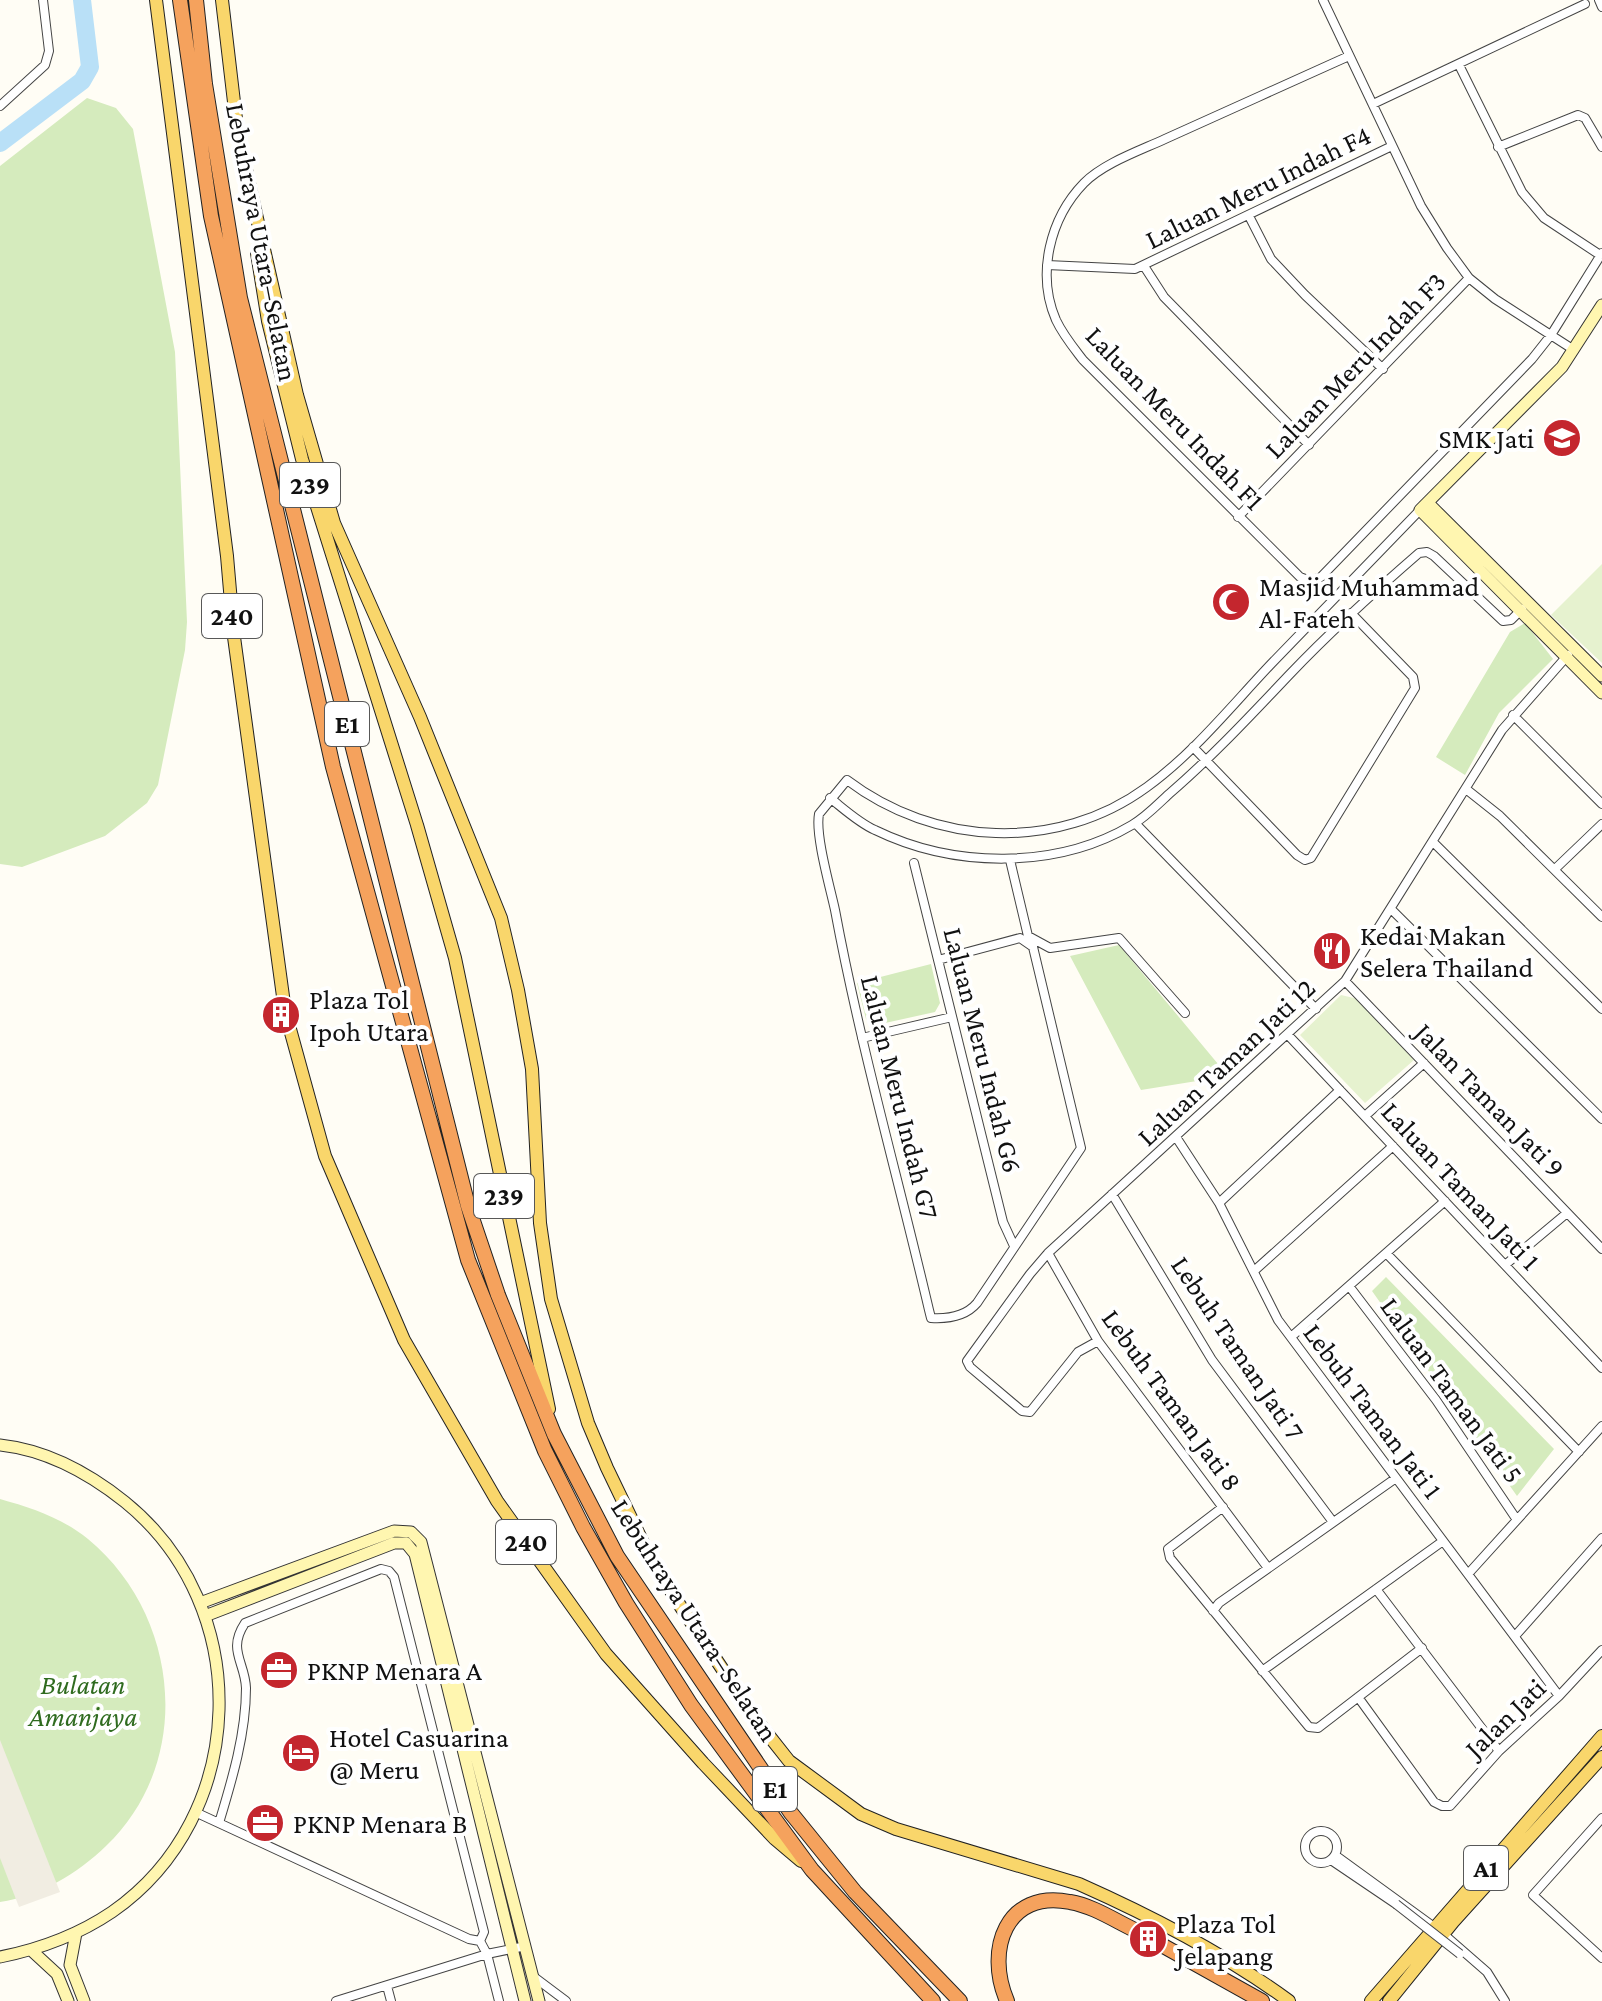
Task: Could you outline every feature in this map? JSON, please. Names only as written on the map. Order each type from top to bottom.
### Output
[{"type":"highway","name":"Lebuhraya Utara–Selatan","points":[[180,0],[211,216],[333,767],[468,1260],[545,1451],[605,1565],[691,1705],[812,1870],[933,2001]]},
{"type":"highway","name":"Lebuhraya Utara–Selatan","points":[[196,0],[205,84],[244,313],[468,1206],[498,1295],[554,1434],[617,1556],[791,1813],[855,1892],[960,2001]]},
{"type":"highway","points":[[1007,2001],[998,1977],[997,1951],[1009,1923],[1025,1908],[1041,1902],[1072,1902],[1139,1932]]},
{"type":"highway","points":[[1158,1943],[1262,2001]]},
{"type":"main road","name":"240","points":[[156,0],[227,556],[234,637],[285,1011],[325,1156],[404,1340],[497,1501],[606,1654],[775,1839],[812,1870]]},
{"type":"main road","name":"239","points":[[222,0],[237,130],[268,321],[302,459],[417,825],[455,958],[554,1434]]},
{"type":"main road","points":[[237,130],[297,395],[334,523],[420,717],[501,918],[532,1069],[540,1223],[551,1299],[588,1423],[646,1549],[755,1718],[789,1761],[830,1793],[861,1814],[896,1829],[1079,1884],[1108,1896],[1190,1940],[1289,2000]]},
{"type":"main road","name":"A1","points":[[1371,2001],[1602,1736]]},
{"type":"main road","name":"A1","points":[[1389,2001],[1453,1922],[1602,1757]]},
{"type":"street","points":[[0,106],[45,65],[49,51],[43,0]]},
{"type":"street","points":[[1323,0],[1427,216],[1469,278],[1495,299],[1574,350]]},
{"type":"street","points":[[1599,0],[1602,7]]},
{"type":"street","points":[[1373,104],[1585,4]]},
{"type":"street","name":"Laluan Meru Indah F1","points":[[1349,56],[1140,151],[1094,175],[1084,184],[1061,214],[1047,265],[1055,318],[1072,345],[1238,517],[1295,572],[1310,581],[1321,577],[1506,386],[1551,335]]},
{"type":"street","points":[[1459,65],[1498,147],[1532,206],[1544,218],[1601,254],[1551,335]]},
{"type":"street","points":[[1498,147],[1572,116],[1582,115],[1602,147]]},
{"type":"street","name":"Laluan Meru Indah F4","points":[[1047,265],[1129,270],[1144,266],[1392,146]]},
{"type":"street","points":[[1249,216],[1271,259],[1383,369]]},
{"type":"street","points":[[1144,266],[1164,297],[1309,445]]},
{"type":"street","name":"Laluan Meru Indah F3","points":[[1238,517],[1469,278]]},
{"type":"street","points":[[1351,613],[1416,683],[1311,858],[1305,860],[1193,747],[1562,367],[1602,305]]},
{"type":"street","points":[[1424,507],[1496,586],[1524,606]]},
{"type":"street","points":[[1424,507],[1570,652],[1602,693]]},
{"type":"street","points":[[830,798],[871,828],[893,838],[945,853],[1010,860],[1078,847],[1135,823],[1207,762],[1351,613],[1419,553],[1427,552],[1503,621],[1511,620],[1524,606]]},
{"type":"street","points":[[1481,601],[1496,586]]},
{"type":"street","points":[[1570,652],[1602,676]]},
{"type":"street","name":"Laluan Taman Jati 12","points":[[1098,1341],[1078,1352],[1030,1412],[1022,1411],[968,1364],[968,1359],[1048,1253],[1345,981],[1513,715],[1570,652]]},
{"type":"street","points":[[1513,715],[1602,804]]},
{"type":"street","name":"Laluan Meru Indah G7","points":[[1014,1246],[973,1308],[968,1312],[931,1318],[862,1038],[817,817],[847,780],[880,803],[947,828],[996,835],[1040,831],[1080,822],[1110,809],[1147,787],[1193,747]]},
{"type":"street","points":[[1466,789],[1495,811],[1602,917]]},
{"type":"street","points":[[1135,823],[1316,1009]]},
{"type":"street","points":[[1555,869],[1602,824]]},
{"type":"street","points":[[1433,842],[1602,1009]]},
{"type":"street","points":[[1010,860],[1028,936],[1050,948],[1119,938],[1185,1013]]},
{"type":"street","name":"Laluan Meru Indah G6","points":[[914,863],[1003,1222],[1014,1246]]},
{"type":"street","points":[[1392,910],[1602,1119]]},
{"type":"street","points":[[938,960],[1020,938],[1033,947],[1037,958],[1081,1148],[1014,1246]]},
{"type":"street","name":"Jalan Taman Jati 9","points":[[1345,981],[1602,1249]]},
{"type":"street","points":[[862,1038],[952,1017]]},
{"type":"street","name":"Laluan Taman Jati 1","points":[[1288,1035],[1602,1368]]},
{"type":"street","points":[[1365,1116],[1424,1063]]},
{"type":"street","points":[[1219,1203],[1340,1090]]},
{"type":"street","name":"Lebuh Taman Jati 1","points":[[1176,1137],[1219,1203],[1278,1320],[1559,1696]]},
{"type":"street","points":[[1254,1271],[1393,1146]]},
{"type":"street","name":"Lebuh Taman Jati 7","points":[[1112,1194],[1212,1360],[1333,1522]]},
{"type":"street","points":[[1291,1337],[1445,1201]]},
{"type":"street","points":[[1505,1265],[1567,1213]]},
{"type":"street","name":"Lebuh Taman Jati 8","points":[[1048,1253],[1098,1341],[1268,1568]]},
{"type":"street","points":[[1386,1253],[1579,1452]]},
{"type":"street","name":"Laluan Taman Jati 5","points":[[1349,1286],[1436,1400],[1517,1520]]},
{"type":"street","points":[[1468,1574],[1602,1426]]},
{"type":"street","points":[[0,1445],[43,1455],[77,1470],[109,1489],[138,1512],[163,1539],[184,1570],[205,1616],[217,1665],[220,1715],[209,1775],[195,1812],[173,1850],[146,1883],[113,1911],[76,1933],[31,1950],[0,1957]]},
{"type":"street","points":[[1213,1611],[1219,1603],[1396,1478]]},
{"type":"street","points":[[1223,1507],[1168,1549],[1175,1566],[1309,1727],[1318,1728],[1422,1648]]},
{"type":"street","points":[[200,1603],[394,1531],[421,1542],[539,2001]]},
{"type":"street","points":[[205,1616],[408,1537]]},
{"type":"street","points":[[408,1537],[415,1554],[525,2001]]},
{"type":"street","points":[[1515,1636],[1602,1538]]},
{"type":"street","points":[[1262,1671],[1443,1541]]},
{"type":"street","points":[[219,1823],[238,1755],[245,1678],[236,1650],[239,1631],[245,1623],[381,1569],[389,1571],[394,1577],[484,1932],[480,1941]]},
{"type":"street","points":[[1376,1589],[1499,1751]]},
{"type":"street","name":"Jalan Jati","points":[[1358,1697],[1434,1802],[1450,1806],[1499,1751],[1559,1696],[1602,1650]]},
{"type":"street","points":[[195,1812],[469,1939],[480,1941]]},
{"type":"street","points":[[1602,1818],[1598,1829],[1533,1895],[1602,1958]]},
{"type":"street","points":[[1333,1857],[1448,1938],[1487,1972],[1503,2001],[1490,1983],[1460,1954],[1333,1857]]},
{"type":"street","points":[[76,1933],[70,1965],[84,2001]]},
{"type":"street","points":[[480,1941],[487,1954],[499,2001]]},
{"type":"street","points":[[336,2001],[487,1954],[526,1946]]},
{"type":"street","points":[[31,1950],[57,1974],[68,2001]]},
{"type":"street","points":[[533,1976],[558,1998],[566,2001]]},
{"type":"street","points":[[387,1986],[391,2001]]},
{"type":"green space","points":[[87,98],[116,108],[133,129],[175,352],[187,622],[185,650],[158,785],[147,803],[105,836],[22,867],[0,864],[0,166]]},
{"type":"green space","points":[[1602,564],[1602,663],[1551,615]]},
{"type":"green space","points":[[1525,623],[1553,659],[1499,713],[1465,775],[1436,757],[1510,632]]},
{"type":"green space","points":[[1119,945],[1228,1076],[1141,1090],[1070,956]]},
{"type":"green space","points":[[931,964],[940,1003],[935,1012],[876,1025],[866,1019],[857,983]]},
{"type":"green space","points":[[1341,995],[1358,999],[1414,1060],[1365,1103],[1300,1035]]},
{"type":"green space","points":[[1386,1277],[1554,1449],[1517,1496],[1372,1291]]},
{"type":"green space","name":"Bulatan Amanjaya","points":[[0,1499],[68,1525],[88,1539],[119,1571],[142,1607],[158,1647],[165,1689],[164,1732],[154,1773],[135,1812],[106,1846],[83,1866],[43,1889],[0,1902]]},
{"type":"shaded area","points":[[0,1740],[60,1892],[19,1907],[0,1858]]},
{"type":"waterway","points":[[0,143],[82,81],[90,67],[82,0]]},
{"type":"place","name":"SMK Jati","points":[[1562,438]]},
{"type":"place","name":"Masjid Muhammad Al-Fateh","points":[[1231,602]]},
{"type":"place","name":"Kedai Makan Selera Thailand","points":[[1332,951]]},
{"type":"place","name":"Plaza Tol Ipoh Utara","points":[[281,1015]]},
{"type":"place","name":"PKNP Menara A","points":[[279,1670]]},
{"type":"place","name":"Hotel Casuarina @ Meru","points":[[301,1753]]},
{"type":"place","name":"PKNP Menara B","points":[[265,1823]]},
{"type":"place","name":"Plaza Tol Jelapang","points":[[1148,1939]]}]
